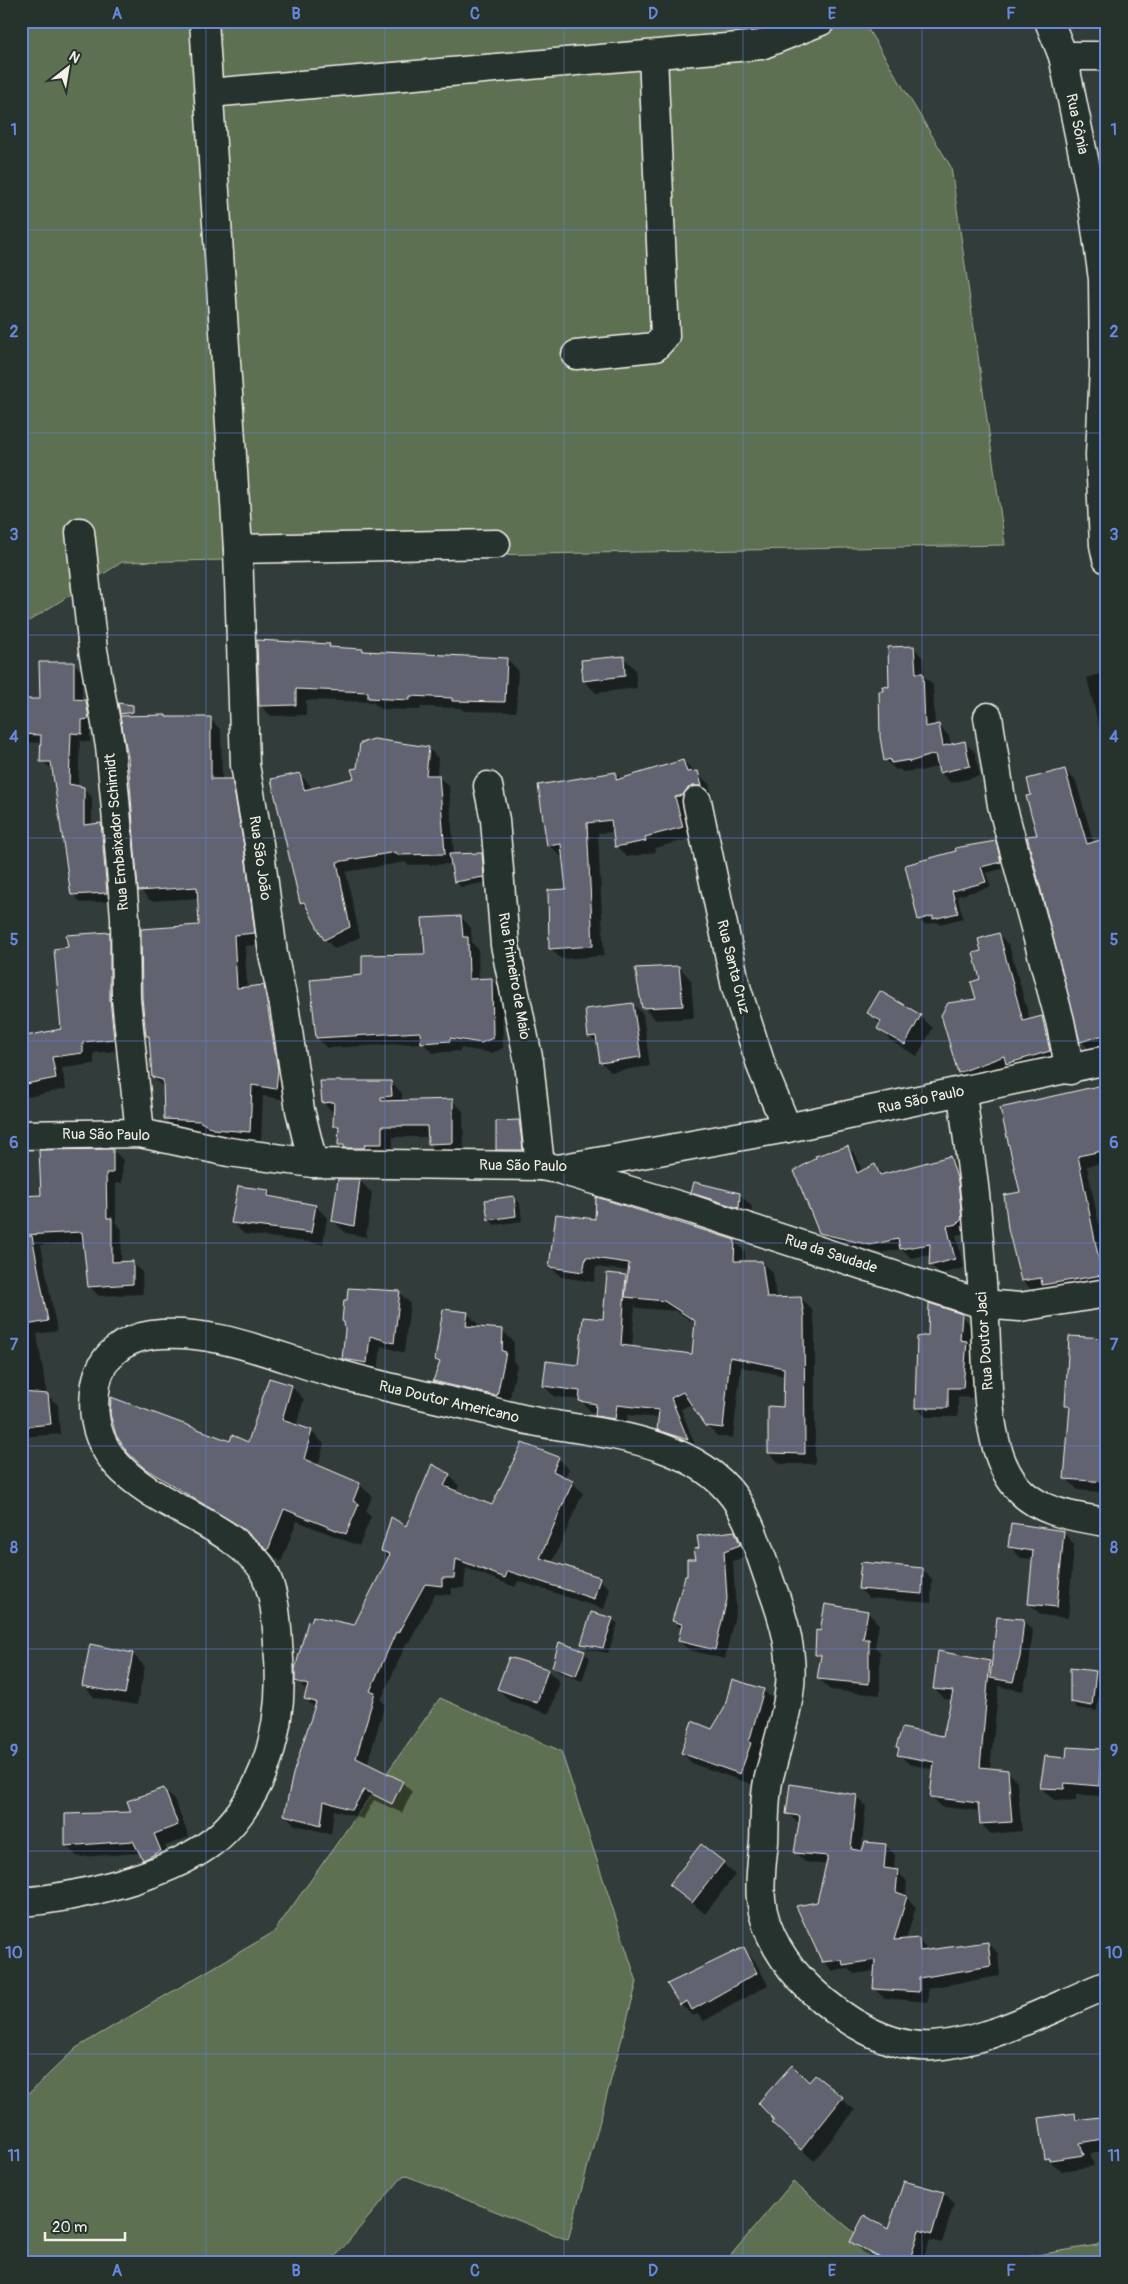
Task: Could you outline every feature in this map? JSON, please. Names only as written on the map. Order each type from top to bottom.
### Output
[{"type":"street","name":"Rua São João","points":[[204,21],[238,549],[245,765],[260,852],[273,954],[284,1005],[300,1110],[313,1163]]},
{"type":"street","points":[[209,93],[761,45],[821,21]]},
{"type":"street","name":"Rua Sônia","points":[[1049,21],[1063,56],[1091,193],[1104,279],[1104,367],[1100,454],[1104,545],[1107,559]]},
{"type":"street","points":[[576,356],[655,347],[665,336],[653,55]]},
{"type":"street","points":[[1063,56],[1107,56]]},
{"type":"street","name":"Rua Embaixador Schimidt","points":[[80,532],[93,650],[110,746],[125,917],[126,999],[140,1133]]},
{"type":"street","points":[[238,549],[496,544]]},
{"type":"street","points":[[988,717],[1002,805],[1060,1021],[1070,1070]]},
{"type":"street","name":"Rua Primeiro de Maio","points":[[488,786],[495,820],[505,944],[549,1168]]},
{"type":"street","name":"Rua Santa Cruz","points":[[697,802],[736,987],[762,1068],[787,1128]]},
{"type":"street","name":"Rua São Paulo","points":[[21,1135],[140,1133],[229,1152],[313,1163],[549,1168],[787,1128],[1070,1070],[1107,1060]]},
{"type":"street","name":"Rua Doutor Jaci","points":[[962,1091],[977,1214],[990,1411],[998,1448],[1012,1482],[1030,1499],[1044,1508],[1059,1513],[1107,1522]]},
{"type":"street","name":"Rua da Saudade","points":[[549,1168],[694,1210],[982,1304],[1020,1307],[1107,1293]]},
{"type":"street","name":"Rua Doutor Americano","points":[[21,1902],[43,1900],[127,1881],[174,1864],[209,1844],[237,1818],[259,1780],[272,1741],[278,1706],[279,1662],[270,1588],[260,1565],[238,1544],[208,1523],[152,1493],[123,1472],[106,1452],[98,1427],[94,1395],[97,1375],[110,1353],[144,1335],[175,1334],[215,1338],[377,1386],[533,1422],[640,1440],[675,1454],[716,1478],[734,1498],[749,1526],[787,1629],[792,1668],[783,1729],[767,1786],[761,1902],[767,1924],[778,1948],[793,1972],[834,2010],[865,2029],[896,2042],[918,2046],[948,2044],[1000,2030],[1107,1985]]},
{"type":"green space","points":[[21,21],[863,21],[951,167],[1005,545],[122,562],[21,626]]},
{"type":"green space","points":[[440,1698],[561,1751],[637,1982],[568,2240],[404,2175],[330,2263],[21,2263],[21,2101],[76,2048],[274,1932]]},
{"type":"green space","points":[[793,2182],[891,2263],[724,2263]]},
{"type":"green space","points":[[1107,2239],[1107,2263],[989,2263],[1097,2245]]},
{"type":"building","points":[[257,640],[330,644],[329,647],[363,649],[363,651],[507,658],[505,702],[452,701],[452,698],[410,696],[410,700],[368,698],[368,692],[296,689],[296,705],[259,706]]},
{"type":"building","points":[[914,646],[916,673],[923,673],[925,727],[939,724],[943,746],[965,741],[970,766],[939,773],[935,754],[909,762],[909,760],[891,763],[890,759],[884,761],[880,737],[879,691],[883,691],[882,686],[889,687],[888,647]]},
{"type":"building","points":[[624,656],[625,676],[583,681],[581,660]]},
{"type":"building","points":[[39,662],[74,662],[74,699],[86,700],[89,719],[82,720],[82,734],[71,733],[69,784],[84,787],[84,825],[101,823],[107,893],[71,895],[51,762],[40,762],[41,735],[21,734],[21,699],[40,699]]},
{"type":"building","points":[[118,703],[133,705],[133,712],[120,714]]},
{"type":"building","points":[[166,715],[166,717],[211,717],[211,779],[232,779],[244,846],[255,933],[234,935],[237,988],[264,985],[278,1070],[276,1089],[252,1085],[250,1132],[213,1129],[199,1121],[164,1119],[163,1080],[152,1077],[149,1036],[146,1036],[142,998],[141,929],[199,925],[197,887],[138,891],[128,757],[120,716]]},
{"type":"building","points":[[374,739],[429,747],[426,775],[439,775],[445,854],[397,855],[396,852],[337,862],[350,927],[324,940],[304,902],[300,903],[271,779],[300,773],[304,790],[354,778],[351,769],[357,768],[360,743]]},
{"type":"building","points":[[683,760],[687,772],[698,771],[702,786],[693,786],[687,789],[683,795],[675,797],[683,827],[645,837],[646,841],[615,847],[611,820],[587,823],[593,946],[549,949],[548,890],[566,889],[561,844],[547,846],[538,785],[616,772],[616,780]]},
{"type":"building","points":[[1065,769],[1087,844],[1107,838],[1107,1034],[1080,1042],[1027,836],[1037,835],[1026,796],[1031,795],[1027,779]]},
{"type":"building","points":[[996,841],[1001,862],[981,867],[986,882],[952,891],[958,913],[933,919],[933,916],[918,920],[905,865],[956,851],[955,848]]},
{"type":"building","points":[[482,853],[484,877],[454,882],[449,854]]},
{"type":"building","points":[[461,916],[463,937],[468,937],[469,979],[492,978],[493,1038],[481,1043],[450,1038],[450,1041],[421,1043],[420,1032],[316,1038],[310,980],[362,975],[362,955],[425,954],[422,918]]},
{"type":"building","points":[[110,932],[110,999],[114,1039],[83,1042],[83,1053],[52,1057],[56,1078],[21,1085],[21,1037],[61,1029],[54,949],[68,947],[66,935]]},
{"type":"building","points":[[999,933],[1023,1021],[1042,1016],[1050,1051],[1006,1064],[1004,1056],[958,1073],[941,1015],[948,1003],[976,999],[971,982],[980,979],[973,953],[981,951],[978,939]]},
{"type":"building","points":[[679,966],[683,1006],[642,1008],[635,968]]},
{"type":"building","points":[[880,991],[921,1015],[905,1045],[877,1029],[881,1021],[867,1013]]},
{"type":"building","points":[[633,1003],[641,1057],[600,1063],[596,1036],[588,1037],[585,1009]]},
{"type":"building","points":[[320,1081],[391,1081],[392,1096],[381,1097],[381,1101],[453,1099],[453,1143],[428,1144],[427,1126],[382,1126],[382,1144],[365,1144],[364,1148],[344,1148],[344,1145],[338,1145],[339,1126],[333,1126],[334,1102],[322,1103]]},
{"type":"building","points":[[1107,1084],[1107,1150],[1078,1156],[1102,1275],[1042,1285],[1041,1278],[1021,1281],[1008,1229],[1004,1195],[1020,1192],[1000,1108]]},
{"type":"building","points":[[519,1120],[523,1150],[496,1150],[496,1121]]},
{"type":"building","points":[[848,1146],[857,1173],[875,1164],[880,1175],[950,1156],[958,1181],[962,1219],[957,1224],[947,1226],[955,1259],[929,1266],[930,1244],[900,1249],[898,1239],[870,1245],[819,1233],[794,1171],[816,1158],[815,1156]]},
{"type":"building","points":[[113,1149],[113,1173],[106,1173],[107,1218],[112,1218],[112,1262],[133,1261],[133,1284],[88,1287],[82,1232],[24,1235],[21,1196],[41,1195],[39,1150]]},
{"type":"building","points":[[338,1179],[360,1179],[354,1226],[332,1221]]},
{"type":"building","points":[[694,1182],[740,1193],[739,1208],[691,1193]]},
{"type":"building","points":[[238,1186],[269,1190],[268,1196],[316,1205],[311,1233],[231,1223]]},
{"type":"building","points":[[514,1196],[516,1216],[488,1220],[485,1200]]},
{"type":"building","points":[[596,1197],[735,1240],[734,1261],[762,1261],[767,1298],[801,1297],[804,1316],[805,1454],[768,1453],[768,1406],[783,1407],[784,1368],[730,1357],[723,1428],[705,1426],[683,1392],[671,1398],[688,1440],[657,1430],[659,1410],[617,1405],[615,1419],[595,1416],[596,1404],[579,1401],[580,1391],[543,1386],[546,1361],[578,1365],[583,1317],[603,1319],[607,1273],[626,1275],[621,1345],[692,1354],[695,1321],[664,1301],[625,1297],[629,1263],[586,1257],[583,1272],[549,1267],[556,1214],[595,1219]]},
{"type":"building","points":[[32,1236],[48,1321],[21,1326],[21,1237]]},
{"type":"building","points":[[348,1288],[400,1291],[394,1343],[370,1336],[367,1363],[342,1359],[345,1330],[344,1322],[342,1321],[344,1300],[347,1300]]},
{"type":"building","points":[[929,1303],[962,1314],[960,1340],[967,1341],[963,1388],[948,1388],[948,1408],[915,1408],[917,1337],[928,1335]]},
{"type":"building","points":[[443,1309],[468,1312],[466,1326],[503,1329],[502,1351],[506,1352],[497,1396],[433,1381],[440,1362],[435,1360]]},
{"type":"building","points":[[1069,1336],[1107,1338],[1107,1482],[1064,1479],[1070,1406],[1065,1406]]},
{"type":"building","points":[[269,1378],[292,1385],[282,1420],[312,1430],[304,1459],[360,1483],[353,1501],[359,1504],[346,1534],[284,1509],[268,1550],[236,1524],[144,1468],[127,1452],[116,1435],[110,1414],[111,1397],[230,1441],[232,1435],[248,1442]]},
{"type":"building","points":[[21,1392],[48,1394],[51,1424],[21,1427]]},
{"type":"building","points":[[522,1443],[559,1457],[553,1471],[573,1481],[540,1558],[600,1577],[594,1599],[508,1571],[505,1578],[456,1559],[454,1578],[442,1578],[442,1586],[425,1584],[398,1633],[396,1632],[370,1691],[375,1692],[356,1758],[403,1781],[392,1804],[364,1790],[352,1810],[324,1801],[321,1825],[284,1815],[293,1774],[316,1702],[304,1699],[308,1685],[295,1681],[295,1669],[308,1621],[311,1622],[313,1616],[354,1625],[390,1554],[381,1551],[391,1517],[406,1526],[432,1464],[450,1474],[444,1486],[492,1505]]},
{"type":"building","points":[[1011,1523],[1064,1531],[1057,1607],[1028,1604],[1033,1551],[1008,1547]]},
{"type":"building","points":[[735,1531],[740,1545],[724,1551],[727,1599],[715,1650],[678,1641],[682,1624],[672,1621],[685,1576],[687,1576],[687,1559],[696,1559],[694,1549],[699,1548],[697,1536]]},
{"type":"building","points":[[861,1562],[923,1568],[922,1594],[858,1589]]},
{"type":"building","points":[[825,1604],[868,1611],[863,1639],[869,1639],[869,1684],[817,1679],[821,1655],[815,1655],[816,1630],[820,1631]]},
{"type":"building","points":[[591,1612],[613,1618],[603,1648],[581,1644]]},
{"type":"building","points":[[997,1617],[1024,1619],[1020,1657],[1013,1682],[990,1678]]},
{"type":"building","points":[[559,1642],[585,1651],[576,1676],[552,1667]]},
{"type":"building","points":[[90,1644],[133,1653],[125,1694],[82,1686]]},
{"type":"building","points":[[938,1651],[990,1661],[980,1767],[1008,1770],[1012,1822],[980,1824],[978,1803],[930,1797],[934,1762],[897,1755],[899,1748],[896,1747],[902,1728],[943,1736],[953,1691],[933,1689]]},
{"type":"building","points":[[509,1657],[548,1669],[537,1703],[497,1689]]},
{"type":"building","points":[[1070,1668],[1096,1671],[1092,1706],[1070,1702]]},
{"type":"building","points":[[732,1679],[764,1689],[749,1742],[751,1743],[740,1774],[681,1753],[692,1721],[712,1729],[724,1709]]},
{"type":"building","points":[[1067,1747],[1101,1749],[1099,1786],[1065,1783],[1064,1789],[1040,1788],[1045,1756],[1066,1758]]},
{"type":"building","points":[[790,1784],[857,1795],[851,1849],[862,1851],[865,1842],[886,1844],[884,1868],[898,1870],[896,1892],[907,1896],[894,1940],[919,1938],[920,1951],[988,1942],[991,1966],[919,1978],[919,1992],[873,1989],[875,1960],[843,1965],[842,1960],[822,1962],[796,1906],[817,1902],[828,1856],[794,1853],[800,1816],[786,1814]]},
{"type":"building","points":[[164,1788],[178,1825],[154,1834],[161,1851],[143,1860],[133,1841],[65,1846],[65,1814],[131,1812],[127,1801]]},
{"type":"building","points":[[701,1844],[724,1862],[692,1903],[669,1885]]},
{"type":"building","points":[[744,1947],[757,1973],[692,2010],[687,2001],[680,2005],[667,1984]]},
{"type":"building","points":[[792,2065],[809,2082],[815,2075],[843,2097],[801,2150],[772,2123],[774,2120],[758,2103]]},
{"type":"building","points":[[1075,2113],[1076,2120],[1107,2116],[1107,2138],[1080,2143],[1084,2155],[1050,2160],[1049,2158],[1045,2159],[1039,2118]]},
{"type":"building","points":[[904,2181],[944,2192],[932,2234],[919,2230],[909,2263],[890,2263],[850,2242],[864,2215],[888,2229]]}]
